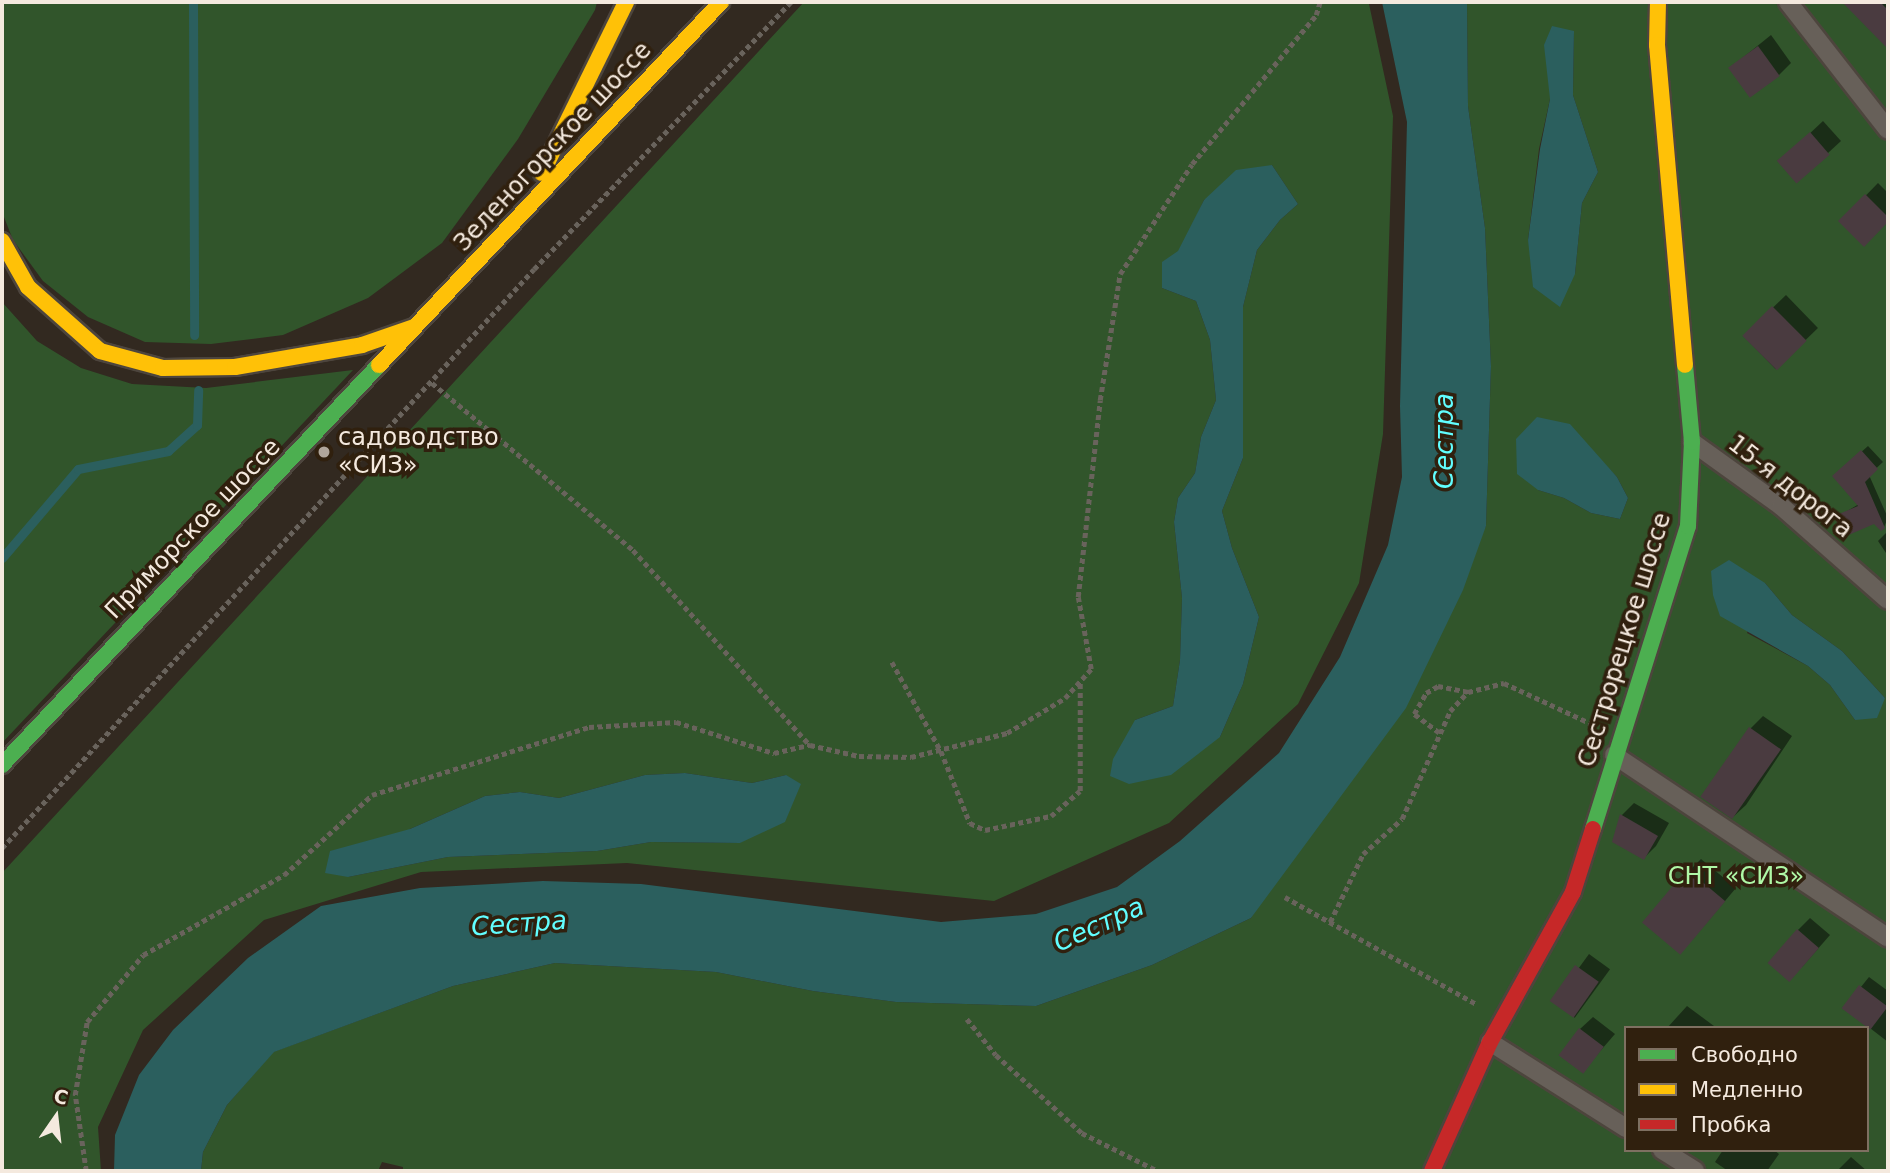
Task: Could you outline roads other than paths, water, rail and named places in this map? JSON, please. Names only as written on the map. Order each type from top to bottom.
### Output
[{"type":"main road","points":[[524,210],[626,2]]},
{"type":"main road","name":"Зеленогорское шоссе","points":[[419,325],[721,2]]},
{"type":"main road","name":"Сестрорецкое шоссе","points":[[1432,1171],[1490,1042],[1573,892],[1688,526],[1692,442],[1658,59],[1658,2]]},
{"type":"main road","points":[[2,241],[28,287],[100,351],[163,368],[248,365],[362,345],[419,325]]},
{"type":"main road","name":"Приморское шоссе","points":[[2,765],[419,325]]},
{"type":"lane","points":[[1788,2],[1888,130]]},
{"type":"lane","name":"15-я дорога","points":[[1692,442],[1781,506],[1888,600]]},
{"type":"lane","points":[[1618,747],[1888,937]]},
{"type":"lane","points":[[1490,1042],[1624,1127]]},
{"type":"lane","points":[[1665,1152],[1695,1171]]},
{"type":"water","name":"Сестра","points":[[1382,2],[1467,2],[1468,106],[1485,228],[1491,366],[1486,526],[1463,590],[1406,708],[1251,918],[1152,965],[1036,1006],[896,1002],[813,991],[716,972],[555,963],[453,986],[274,1052],[227,1105],[203,1152],[201,1171],[114,1171],[115,1135],[139,1075],[173,1030],[248,958],[321,906],[420,888],[543,881],[641,884],[941,922],[1036,914],[1117,887],[1180,841],[1279,753],[1340,657],[1388,545],[1402,477],[1400,406],[1407,122]]},
{"type":"water","points":[[1552,26],[1574,31],[1573,95],[1598,172],[1582,203],[1575,274],[1560,307],[1533,287],[1528,240],[1540,149],[1550,99],[1544,45]]},
{"type":"water","points":[[1272,165],[1298,204],[1280,220],[1257,250],[1243,307],[1243,458],[1222,511],[1232,548],[1259,617],[1243,684],[1220,737],[1171,775],[1129,784],[1110,776],[1113,759],[1135,720],[1173,706],[1180,660],[1182,598],[1174,522],[1178,498],[1195,473],[1201,437],[1216,400],[1210,340],[1196,301],[1162,288],[1162,262],[1178,251],[1204,200],[1236,170]]},
{"type":"water","points":[[1537,417],[1570,424],[1617,477],[1628,498],[1620,519],[1591,513],[1564,498],[1538,490],[1517,474],[1516,439]]},
{"type":"water","points":[[1729,560],[1765,583],[1792,615],[1842,651],[1885,698],[1877,718],[1855,720],[1830,685],[1808,666],[1720,616],[1713,595],[1711,571]]},
{"type":"water","points":[[685,773],[752,783],[786,775],[801,784],[785,822],[740,843],[651,842],[597,851],[448,857],[348,877],[325,873],[330,851],[410,829],[485,796],[520,792],[559,798],[645,775]]},
{"type":"waterway","points":[[193,2],[194,335]]},
{"type":"waterway","points":[[2,558],[78,469],[168,451],[197,425],[198,390]]},
{"type":"place","name":"садоводство «СИЗ»","points":[[324,452]]},
{"type":"park label","name":"СНТ «СИЗ»","points":[[1736,877]]}]
